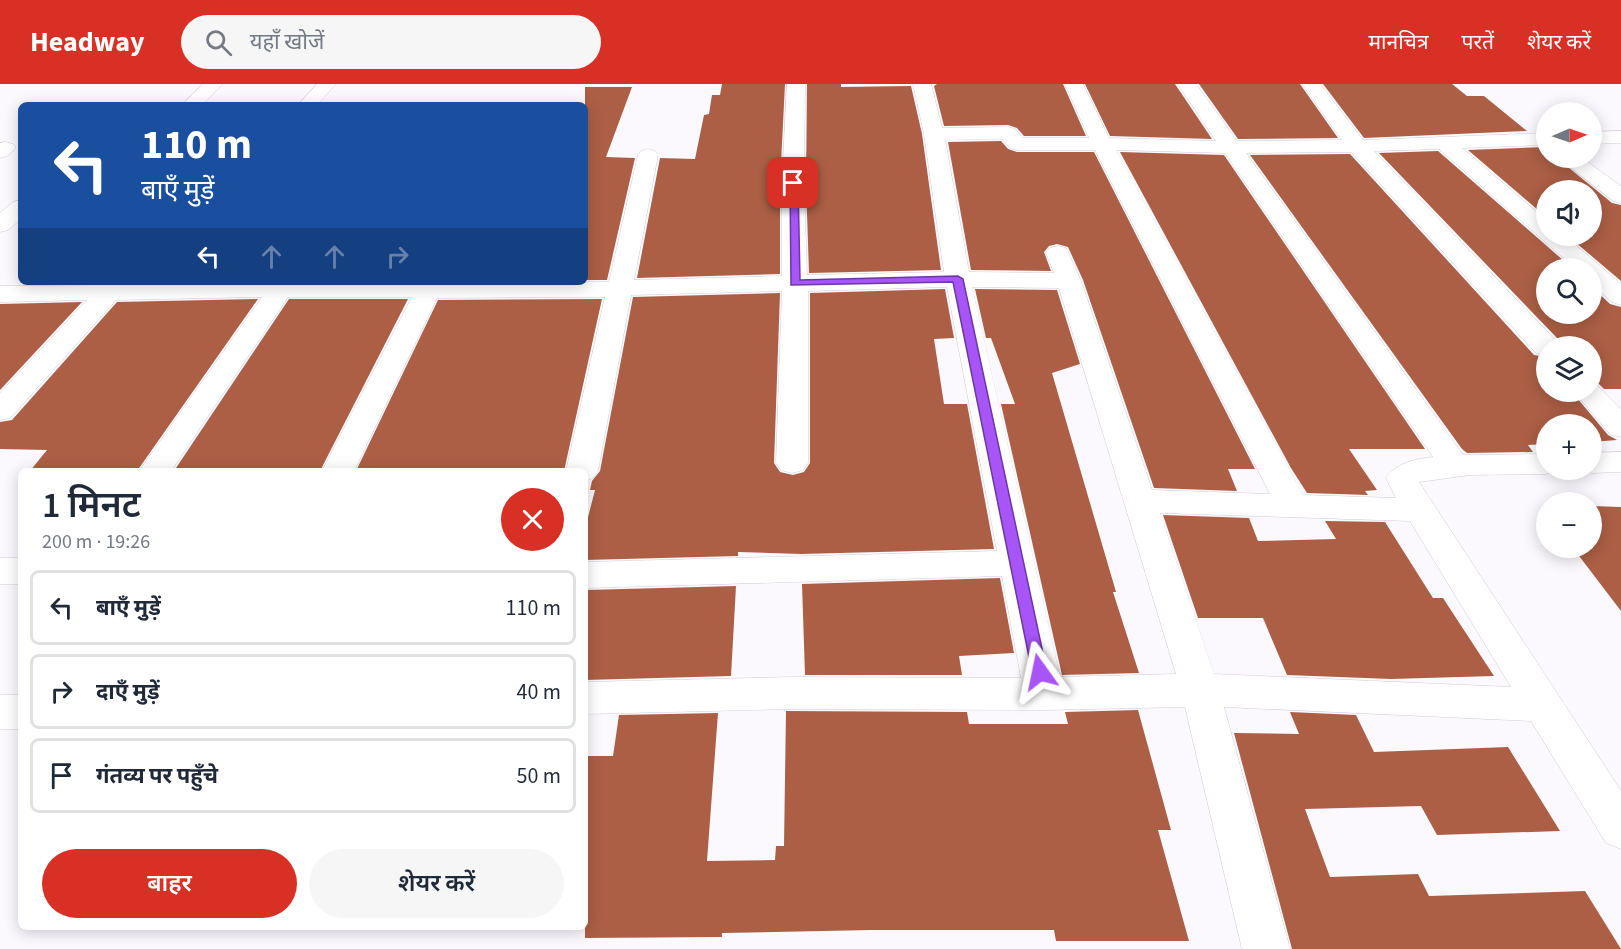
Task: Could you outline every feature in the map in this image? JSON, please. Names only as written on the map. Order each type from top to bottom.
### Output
[{"type":"street","points":[[194,102],[214,84]]},
{"type":"street","points":[[310,102],[327,84]]},
{"type":"street","points":[[792,463],[795,283],[793,183],[796,84]]},
{"type":"street","points":[[922,84],[934,134],[958,279],[1044,694]]},
{"type":"street","points":[[1074,84],[1102,144],[1293,506]]},
{"type":"street","points":[[1187,84],[1454,465]]},
{"type":"street","points":[[1311,84],[1357,146],[1536,336]]},
{"type":"street","points":[[934,134],[1008,133],[1017,144],[1230,147],[1536,140]]},
{"type":"street","points":[[1602,138],[1621,137]]},
{"type":"street","points":[[1445,144],[1536,222]]},
{"type":"street","points":[[583,468],[626,251],[648,155]]},
{"type":"street","points":[[1583,168],[1621,196]]},
{"type":"street","points":[[0,225],[18,210]]},
{"type":"street","points":[[1562,246],[1576,258]]},
{"type":"street","points":[[1058,253],[1141,501],[1200,690],[1266,949]]},
{"type":"street","points":[[0,294],[113,288],[282,286],[594,291],[620,288],[958,279],[1069,281]]},
{"type":"street","points":[[1602,280],[1621,297]]},
{"type":"street","points":[[157,468],[282,286]]},
{"type":"street","points":[[0,411],[113,288]]},
{"type":"street","points":[[340,468],[444,288]]},
{"type":"street","points":[[1597,402],[1621,427]]},
{"type":"street","points":[[1602,463],[1621,462]]},
{"type":"street","points":[[1536,464],[1454,465],[1406,474],[1402,478],[1419,510],[1621,829]]},
{"type":"street","points":[[1141,501],[1419,510]]},
{"type":"street","points":[[588,575],[1017,563]]},
{"type":"street","points":[[0,571],[18,571]]},
{"type":"street","points":[[588,698],[792,693],[1044,694],[1200,690],[1542,705]]},
{"type":"street","points":[[0,712],[18,712]]},
{"type":"building","points":[[722,84],[785,84],[780,183],[780,274],[637,278],[660,158],[695,159],[704,115],[709,114],[712,95],[720,95]]},
{"type":"building","points":[[807,84],[841,84],[841,87],[911,86],[922,134],[941,270],[809,273],[806,183]]},
{"type":"building","points":[[937,84],[1063,84],[1086,136],[1024,136],[1017,128],[1008,125],[944,126],[934,86]]},
{"type":"building","points":[[1085,84],[1175,84],[1212,139],[1110,136]]},
{"type":"building","points":[[1199,84],[1300,84],[1338,138],[1238,139]]},
{"type":"building","points":[[1323,84],[1452,84],[1467,96],[1484,96],[1527,131],[1364,138]]},
{"type":"building","points":[[585,87],[632,87],[606,157],[635,158],[607,280],[588,280],[588,102],[585,102]]},
{"type":"building","points":[[1001,141],[1008,149],[1017,152],[1094,152],[1255,469],[1228,469],[1237,491],[1154,488],[1083,280],[1068,247],[1057,244],[1049,246],[1044,252],[1051,271],[971,270],[948,142]]},
{"type":"building","points":[[1536,147],[1536,168],[1569,168],[1584,180],[1536,180],[1536,208],[1468,150]]},
{"type":"building","points":[[1438,151],[1536,237],[1536,246],[1547,246],[1561,258],[1536,258],[1536,316],[1379,153]]},
{"type":"building","points":[[1120,152],[1224,155],[1425,449],[1349,449],[1377,490],[1365,491],[1368,495],[1307,493],[1291,468]]},
{"type":"building","points":[[1350,154],[1536,355],[1536,402],[1580,402],[1590,414],[1536,414],[1536,445],[1528,445],[1533,452],[1467,453],[1250,155]]},
{"type":"building","points":[[1602,195],[1612,203],[1621,205],[1621,281],[1602,265],[1602,258],[1594,258],[1580,246],[1602,246]]},
{"type":"building","points":[[945,289],[954,338],[934,339],[944,404],[967,404],[994,549],[801,554],[738,552],[738,556],[588,560],[588,517],[595,490],[590,490],[592,481],[600,471],[633,297],[780,293],[774,463],[780,472],[793,475],[804,472],[810,463],[810,293]]},
{"type":"building","points":[[975,289],[1057,290],[1080,364],[1052,373],[1116,592],[1113,592],[1139,673],[1062,675],[1001,404],[1015,404],[991,338],[986,338]]},
{"type":"building","points":[[1602,296],[1610,304],[1621,307],[1621,389],[1602,387],[1602,336],[1555,336],[1544,324],[1602,324]]},
{"type":"building","points":[[258,299],[139,468],[32,468],[47,450],[0,449],[0,422],[12,420],[117,302]]},
{"type":"building","points":[[289,299],[408,299],[322,468],[176,468]]},
{"type":"building","points":[[602,299],[565,468],[357,468],[438,300]]},
{"type":"building","points":[[82,302],[0,390],[0,304]]},
{"type":"building","points":[[1602,428],[1608,435],[1617,440],[1602,441]]},
{"type":"building","points":[[1602,506],[1621,507],[1621,611],[1581,558],[1602,558]]},
{"type":"building","points":[[1163,515],[1249,518],[1258,541],[1336,539],[1325,521],[1385,522],[1433,598],[1443,598],[1494,676],[1391,679],[1287,675],[1263,618],[1198,618]]},
{"type":"building","points":[[1000,578],[1014,653],[959,656],[962,675],[805,675],[802,584]]},
{"type":"building","points":[[736,586],[731,676],[588,680],[588,590]]},
{"type":"building","points":[[1138,710],[1171,830],[1158,830],[1189,941],[1056,941],[1054,930],[872,930],[722,933],[722,937],[585,938],[585,930],[588,930],[588,756],[613,756],[619,715],[718,713],[707,861],[775,860],[776,846],[784,846],[786,711],[967,712],[969,724],[1068,724],[1065,712]]},
{"type":"building","points":[[1290,712],[1356,715],[1374,752],[1508,747],[1560,831],[1437,835],[1421,806],[1305,809],[1330,877],[1418,874],[1429,896],[1585,891],[1621,949],[1292,949],[1234,733],[1299,734]]},
{"type":"route","points":[[793,183],[795,283],[958,279],[1040,672]]}]
